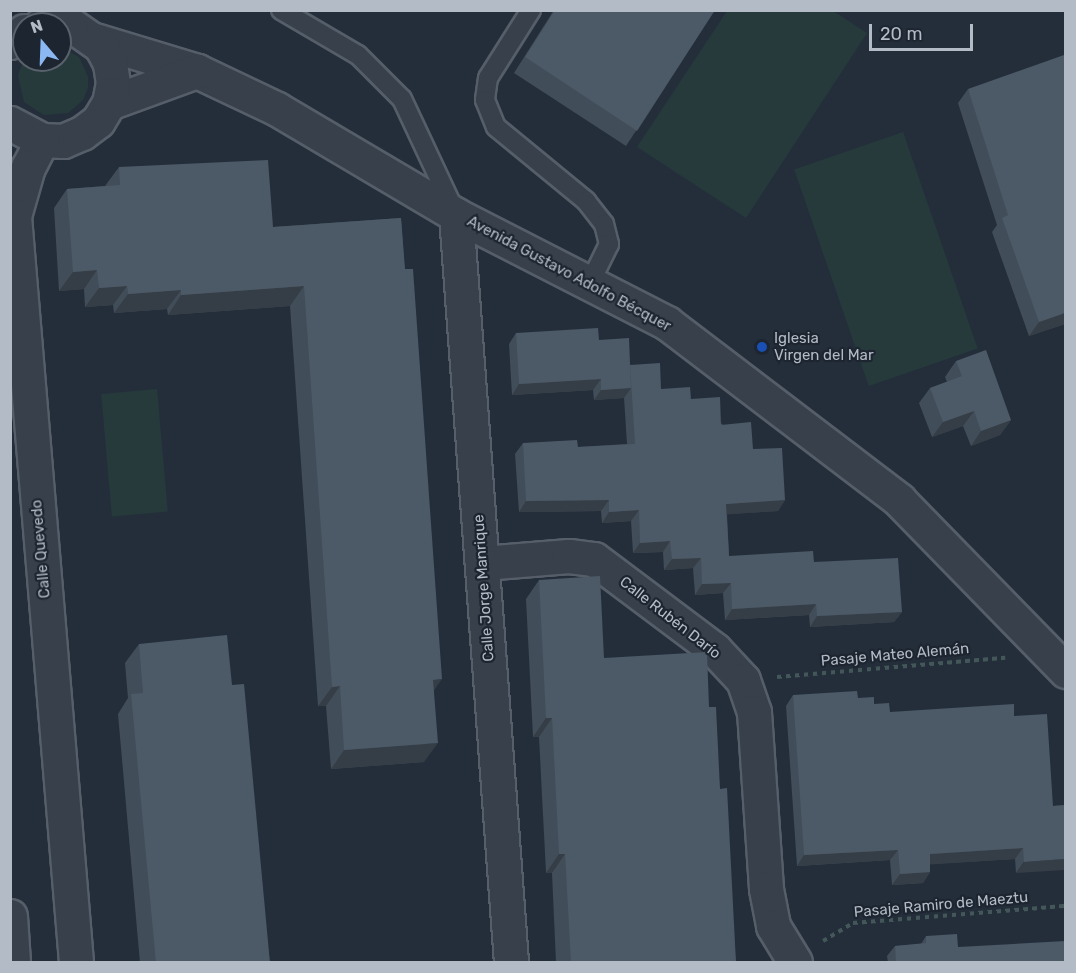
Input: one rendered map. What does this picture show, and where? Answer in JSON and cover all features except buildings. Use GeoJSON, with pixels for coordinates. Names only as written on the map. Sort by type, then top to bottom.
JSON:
{"type":"FeatureCollection","features":[{"type":"Feature","properties":{"kind":"street","name":"Avenida Gustavo Adolfo Bécquer"},"geometry":{"type":"LineString","coordinates":[[72,26],[95,40],[197,71],[277,109],[456,214],[668,323],[899,500],[1057,662]]}},
{"type":"Feature","properties":{"kind":"street"},"geometry":{"type":"LineString","coordinates":[[10,123],[42,140],[63,141],[82,133],[98,121],[109,103],[113,83],[110,63],[95,40]]}},
{"type":"Feature","properties":{"kind":"street"},"geometry":{"type":"LineString","coordinates":[[109,103],[197,71]]}},
{"type":"Feature","properties":{"kind":"street","name":"Calle Quevedo"},"geometry":{"type":"LineString","coordinates":[[42,140],[28,167],[14,216],[76,963]]}},
{"type":"Feature","properties":{"kind":"street","name":"Calle Jorge Manrique"},"geometry":{"type":"LineString","coordinates":[[456,214],[511,963]]}},
{"type":"Feature","properties":{"kind":"street","name":"Calle Rubén Darío"},"geometry":{"type":"LineString","coordinates":[[483,562],[569,556],[594,560],[715,650],[743,680],[754,712],[766,889],[773,926],[794,961]]}},
{"type":"Feature","properties":{"kind":"street"},"geometry":{"type":"LineString","coordinates":[[10,916],[13,963]]}},
{"type":"Feature","properties":{"kind":"lane"},"geometry":{"type":"LineString","coordinates":[[281,10],[358,55],[402,99],[456,214]]}},
{"type":"Feature","properties":{"kind":"lane"},"geometry":{"type":"LineString","coordinates":[[531,10],[488,78],[485,100],[496,127],[586,201],[604,224],[609,244],[590,283]]}},
{"type":"Feature","properties":{"kind":"path","name":"Pasaje Mateo Alemán"},"geometry":{"type":"LineString","coordinates":[[743,680],[1057,662]]}},
{"type":"Feature","properties":{"kind":"path","name":"Pasaje Ramiro de Maeztu"},"geometry":{"type":"LineString","coordinates":[[794,961],[853,923],[1065,906]]}},
{"type":"Feature","properties":{"kind":"green space"},"geometry":{"type":"Polygon","coordinates":[[[727,11],[833,11],[867,33],[746,218],[637,147],[727,11]]]}},
{"type":"Feature","properties":{"kind":"green space"},"geometry":{"type":"Polygon","coordinates":[[[72,53],[79,57],[88,77],[88,88],[83,100],[68,113],[44,115],[24,102],[19,72],[72,72],[72,53]]]}},
{"type":"Feature","properties":{"kind":"green space"},"geometry":{"type":"Polygon","coordinates":[[[903,132],[978,349],[869,386],[794,169],[903,132]]]}},
{"type":"Feature","properties":{"kind":"green space"},"geometry":{"type":"Polygon","coordinates":[[[157,389],[168,512],[112,516],[101,394],[157,389]]]}},
{"type":"Feature","properties":{"kind":"place","name":"Iglesia Virgen del Mar"},"geometry":{"type":"Point","coordinates":[762,347]}}]}
